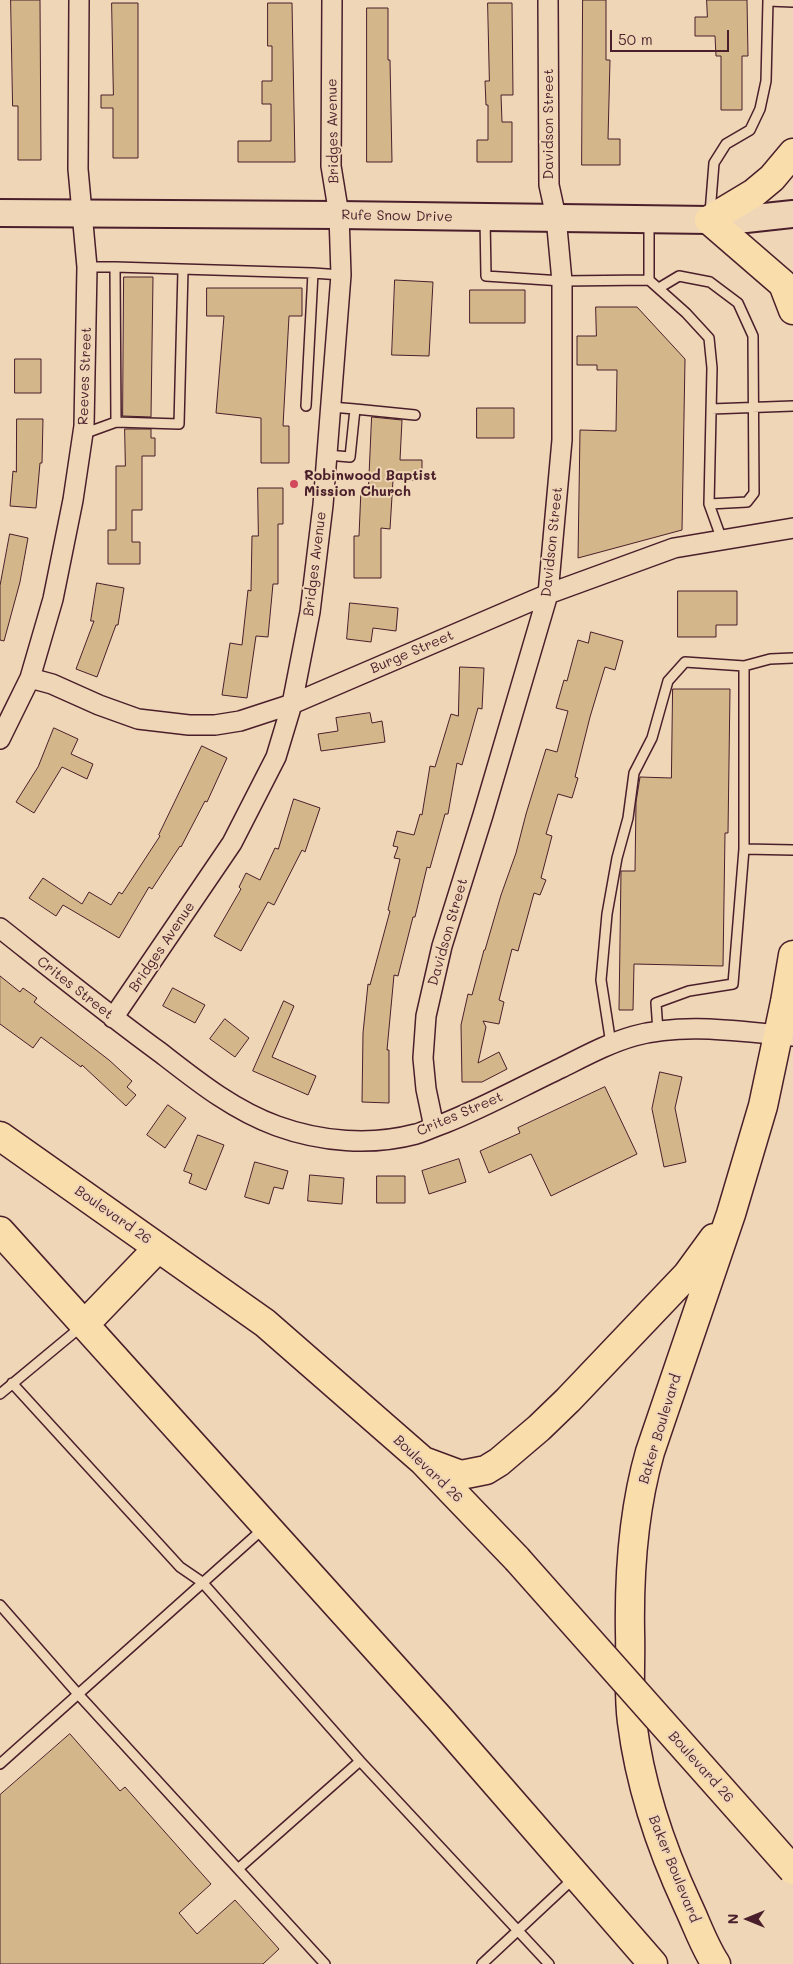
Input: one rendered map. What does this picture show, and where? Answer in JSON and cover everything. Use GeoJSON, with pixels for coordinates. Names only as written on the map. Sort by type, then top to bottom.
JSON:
{"type":"FeatureCollection","features":[{"type":"Feature","properties":{"kind":"main road"},"geometry":{"type":"LineString","coordinates":[[793,153],[772,178],[754,193],[709,220],[783,284],[793,310]]}},
{"type":"Feature","properties":{"kind":"main road","name":"Rufe Snow Drive"},"geometry":{"type":"LineString","coordinates":[[0,213],[709,220],[746,219],[793,214]]}},
{"type":"Feature","properties":{"kind":"main road","name":"Baker Boulevard"},"geometry":{"type":"LineString","coordinates":[[716,1964],[677,1882],[655,1825],[641,1772],[632,1722],[629,1585],[633,1537],[644,1471],[731,1214],[785,1036],[793,955]]}},
{"type":"Feature","properties":{"kind":"main road","name":"Boulevard 26"},"geometry":{"type":"LineString","coordinates":[[0,1136],[265,1323],[423,1461],[517,1559],[793,1870]]}},
{"type":"Feature","properties":{"kind":"main road"},"geometry":{"type":"LineString","coordinates":[[423,1461],[461,1475],[486,1470],[499,1462],[568,1400],[687,1275],[731,1214]]}},
{"type":"Feature","properties":{"kind":"main road"},"geometry":{"type":"LineString","coordinates":[[0,1231],[440,1719],[653,1964]]}},
{"type":"Feature","properties":{"kind":"main road"},"geometry":{"type":"LineString","coordinates":[[84,1324],[158,1248]]}},
{"type":"Feature","properties":{"kind":"street","name":"Reeves Street"},"geometry":{"type":"LineString","coordinates":[[0,739],[30,678],[54,599],[74,500],[83,435],[87,267],[78,169],[79,0]]}},
{"type":"Feature","properties":{"kind":"street","name":"Bridges Avenue"},"geometry":{"type":"LineString","coordinates":[[114,1018],[232,843],[276,758],[292,704],[310,612],[327,455],[341,275],[339,215],[331,166],[332,0]]}},
{"type":"Feature","properties":{"kind":"street","name":"Davidson Street"},"geometry":{"type":"LineString","coordinates":[[434,1127],[426,1089],[423,1058],[426,1016],[442,946],[548,594],[562,440],[562,280],[556,217],[549,185],[548,0]]}},
{"type":"Feature","properties":{"kind":"street","name":"Burge Street"},"geometry":{"type":"LineString","coordinates":[[30,678],[52,684],[99,706],[138,719],[189,725],[215,725],[240,721],[292,704],[548,594],[674,548],[793,528]]}},
{"type":"Feature","properties":{"kind":"street","name":"Crites Street"},"geometry":{"type":"LineString","coordinates":[[0,928],[114,1018],[210,1090],[246,1113],[278,1127],[340,1141],[370,1141],[416,1134],[462,1116],[611,1044],[658,1031],[706,1028],[785,1036]]}},
{"type":"Feature","properties":{"kind":"lane"},"geometry":{"type":"LineString","coordinates":[[709,220],[714,163],[726,144],[750,130],[760,109],[766,81],[768,1],[793,2]]}},
{"type":"Feature","properties":{"kind":"lane"},"geometry":{"type":"LineString","coordinates":[[485,217],[486,276],[562,280],[649,280],[686,313],[709,338],[712,368],[709,504],[722,540]]}},
{"type":"Feature","properties":{"kind":"lane"},"geometry":{"type":"LineString","coordinates":[[649,218],[649,280]]}},
{"type":"Feature","properties":{"kind":"lane"},"geometry":{"type":"LineString","coordinates":[[87,267],[313,272],[341,275]]}},
{"type":"Feature","properties":{"kind":"lane"},"geometry":{"type":"LineString","coordinates":[[115,267],[116,422]]}},
{"type":"Feature","properties":{"kind":"lane"},"geometry":{"type":"LineString","coordinates":[[83,435],[116,422],[179,424],[183,270]]}},
{"type":"Feature","properties":{"kind":"lane"},"geometry":{"type":"LineString","coordinates":[[306,406],[313,272]]}},
{"type":"Feature","properties":{"kind":"lane"},"geometry":{"type":"LineString","coordinates":[[658,288],[679,276],[710,282],[738,303],[753,336],[755,408],[754,493],[747,502],[709,504]]}},
{"type":"Feature","properties":{"kind":"lane"},"geometry":{"type":"LineString","coordinates":[[711,409],[793,406]]}},
{"type":"Feature","properties":{"kind":"lane"},"geometry":{"type":"LineString","coordinates":[[331,407],[415,415]]}},
{"type":"Feature","properties":{"kind":"lane"},"geometry":{"type":"LineString","coordinates":[[327,455],[350,457],[355,409]]}},
{"type":"Feature","properties":{"kind":"lane"},"geometry":{"type":"LineString","coordinates":[[611,1044],[601,980],[607,914],[617,858],[628,818],[634,774],[652,738],[668,681],[685,662],[744,666],[770,658],[793,658]]}},
{"type":"Feature","properties":{"kind":"lane"},"geometry":{"type":"LineString","coordinates":[[658,1031],[656,1002],[689,991],[733,984],[744,849],[744,666]]}},
{"type":"Feature","properties":{"kind":"lane"},"geometry":{"type":"LineString","coordinates":[[744,849],[793,850]]}},
{"type":"Feature","properties":{"kind":"lane"},"geometry":{"type":"LineString","coordinates":[[0,1394],[84,1324]]}},
{"type":"Feature","properties":{"kind":"lane"},"geometry":{"type":"LineString","coordinates":[[12,1383],[180,1567],[202,1582],[360,1761],[549,1964]]}},
{"type":"Feature","properties":{"kind":"lane"},"geometry":{"type":"LineString","coordinates":[[0,1764],[266,1526]]}},
{"type":"Feature","properties":{"kind":"lane"},"geometry":{"type":"LineString","coordinates":[[2,1611],[325,1964]]}},
{"type":"Feature","properties":{"kind":"lane"},"geometry":{"type":"LineString","coordinates":[[238,1868],[360,1761]]}},
{"type":"Feature","properties":{"kind":"lane"},"geometry":{"type":"LineString","coordinates":[[482,1964],[576,1876]]}},
{"type":"Feature","properties":{"kind":"building"},"geometry":{"type":"Polygon","coordinates":[[[11,0],[40,0],[41,160],[18,160],[18,106],[13,106],[11,0]]]}},
{"type":"Feature","properties":{"kind":"building"},"geometry":{"type":"Polygon","coordinates":[[[583,0],[606,0],[606,60],[610,60],[608,139],[620,139],[620,165],[582,165],[583,0]]]}},
{"type":"Feature","properties":{"kind":"building"},"geometry":{"type":"Polygon","coordinates":[[[707,0],[747,0],[748,56],[742,56],[742,110],[721,110],[721,56],[716,56],[715,36],[695,36],[695,17],[707,17],[707,0]]]}},
{"type":"Feature","properties":{"kind":"building"},"geometry":{"type":"Polygon","coordinates":[[[112,3],[138,3],[138,158],[113,158],[113,108],[101,108],[101,95],[113,95],[112,3]]]}},
{"type":"Feature","properties":{"kind":"building"},"geometry":{"type":"Polygon","coordinates":[[[268,3],[292,3],[295,162],[238,162],[238,141],[271,141],[271,104],[262,104],[262,81],[272,81],[272,46],[268,46],[268,3]]]}},
{"type":"Feature","properties":{"kind":"building"},"geometry":{"type":"Polygon","coordinates":[[[488,3],[512,3],[513,95],[501,95],[502,122],[512,122],[512,162],[477,162],[477,140],[488,140],[488,105],[486,105],[485,81],[489,81],[488,3]]]}},
{"type":"Feature","properties":{"kind":"building"},"geometry":{"type":"Polygon","coordinates":[[[367,8],[388,8],[392,162],[367,162],[367,8]]]}},
{"type":"Feature","properties":{"kind":"building"},"geometry":{"type":"Polygon","coordinates":[[[124,277],[153,277],[151,417],[123,416],[124,277]]]}},
{"type":"Feature","properties":{"kind":"building"},"geometry":{"type":"Polygon","coordinates":[[[395,280],[433,282],[429,356],[392,355],[395,280]]]}},
{"type":"Feature","properties":{"kind":"building"},"geometry":{"type":"Polygon","coordinates":[[[207,288],[302,288],[302,316],[289,316],[283,426],[289,426],[289,463],[261,463],[261,418],[216,413],[224,316],[207,316],[207,288]]]}},
{"type":"Feature","properties":{"kind":"building"},"geometry":{"type":"Polygon","coordinates":[[[470,290],[525,290],[525,323],[470,323],[470,290]]]}},
{"type":"Feature","properties":{"kind":"building"},"geometry":{"type":"Polygon","coordinates":[[[596,307],[637,307],[685,359],[682,530],[578,558],[580,430],[616,431],[617,370],[597,370],[597,365],[577,365],[577,336],[596,336],[596,307]]]}},
{"type":"Feature","properties":{"kind":"building"},"geometry":{"type":"Polygon","coordinates":[[[15,359],[41,359],[41,393],[15,393],[15,359]]]}},
{"type":"Feature","properties":{"kind":"building"},"geometry":{"type":"Polygon","coordinates":[[[477,408],[514,408],[514,438],[477,438],[477,408]]]}},
{"type":"Feature","properties":{"kind":"building"},"geometry":{"type":"Polygon","coordinates":[[[372,417],[402,420],[400,460],[422,460],[422,480],[393,480],[390,529],[381,528],[381,578],[354,578],[354,536],[359,536],[361,489],[368,489],[372,417]]]}},
{"type":"Feature","properties":{"kind":"building"},"geometry":{"type":"Polygon","coordinates":[[[17,419],[43,419],[42,463],[40,463],[36,508],[10,506],[13,471],[16,472],[17,419]]]}},
{"type":"Feature","properties":{"kind":"building"},"geometry":{"type":"Polygon","coordinates":[[[125,429],[151,429],[151,438],[155,438],[155,456],[142,456],[142,510],[132,510],[132,542],[140,542],[140,564],[108,564],[108,530],[116,530],[116,466],[125,466],[125,429]]]}},
{"type":"Feature","properties":{"kind":"building"},"geometry":{"type":"Polygon","coordinates":[[[258,488],[283,488],[283,524],[278,524],[278,584],[273,584],[268,637],[256,636],[247,698],[222,695],[230,643],[242,645],[248,590],[251,591],[252,536],[258,536],[258,488]]]}},
{"type":"Feature","properties":{"kind":"building"},"geometry":{"type":"Polygon","coordinates":[[[10,534],[28,538],[20,582],[4,641],[0,640],[0,586],[10,534]]]}},
{"type":"Feature","properties":{"kind":"building"},"geometry":{"type":"Polygon","coordinates":[[[97,583],[124,588],[118,625],[116,625],[97,677],[76,669],[94,621],[91,621],[97,583]]]}},
{"type":"Feature","properties":{"kind":"building"},"geometry":{"type":"Polygon","coordinates":[[[678,591],[737,591],[737,625],[716,625],[716,637],[678,637],[678,591]]]}},
{"type":"Feature","properties":{"kind":"building"},"geometry":{"type":"Polygon","coordinates":[[[350,603],[398,608],[396,631],[373,628],[371,642],[347,639],[350,603]]]}},
{"type":"Feature","properties":{"kind":"building"},"geometry":{"type":"Polygon","coordinates":[[[591,632],[623,641],[615,670],[605,667],[590,717],[575,777],[578,778],[572,798],[558,794],[546,834],[552,836],[541,878],[546,880],[540,895],[534,893],[518,951],[512,949],[499,1000],[504,1002],[499,1024],[483,1021],[486,1027],[478,1063],[499,1052],[507,1069],[482,1082],[462,1082],[461,1025],[468,994],[472,995],[546,749],[557,752],[568,711],[556,708],[564,680],[567,681],[578,640],[588,643],[591,632]]]}},
{"type":"Feature","properties":{"kind":"building"},"geometry":{"type":"Polygon","coordinates":[[[460,667],[484,668],[482,709],[478,708],[462,765],[457,763],[448,814],[445,814],[430,868],[427,867],[398,976],[394,975],[387,1050],[389,1050],[389,1103],[362,1102],[363,1033],[368,984],[370,985],[390,911],[388,910],[400,859],[394,858],[398,847],[393,846],[397,831],[414,835],[420,814],[422,815],[430,766],[435,767],[451,714],[458,716],[460,667]]]}},
{"type":"Feature","properties":{"kind":"building"},"geometry":{"type":"Polygon","coordinates":[[[673,689],[730,689],[728,833],[725,833],[723,966],[634,964],[633,1010],[619,1010],[621,871],[635,871],[636,802],[640,777],[671,778],[673,689]]]}},
{"type":"Feature","properties":{"kind":"building"},"geometry":{"type":"Polygon","coordinates":[[[370,713],[372,723],[382,721],[385,742],[321,751],[318,734],[338,731],[336,718],[370,713]]]}},
{"type":"Feature","properties":{"kind":"building"},"geometry":{"type":"Polygon","coordinates":[[[54,728],[78,739],[71,754],[93,764],[87,779],[62,767],[34,813],[16,802],[38,767],[54,728]]]}},
{"type":"Feature","properties":{"kind":"building"},"geometry":{"type":"Polygon","coordinates":[[[202,746],[227,758],[207,802],[205,801],[181,847],[152,889],[149,887],[119,938],[63,905],[56,916],[29,898],[43,878],[82,904],[89,892],[111,905],[119,892],[122,894],[160,836],[202,746]]]}},
{"type":"Feature","properties":{"kind":"building"},"geometry":{"type":"Polygon","coordinates":[[[294,799],[320,808],[305,852],[302,850],[274,905],[268,902],[241,951],[214,936],[241,889],[239,887],[246,873],[260,880],[275,848],[278,849],[294,799]]]}},
{"type":"Feature","properties":{"kind":"building"},"geometry":{"type":"Polygon","coordinates":[[[0,976],[20,992],[23,988],[37,998],[34,1002],[109,1060],[132,1081],[127,1087],[136,1095],[126,1106],[82,1065],[81,1067],[41,1037],[33,1048],[0,1024],[0,976]]]}},
{"type":"Feature","properties":{"kind":"building"},"geometry":{"type":"Polygon","coordinates":[[[173,988],[205,1005],[195,1023],[163,1006],[173,988]]]}},
{"type":"Feature","properties":{"kind":"building"},"geometry":{"type":"Polygon","coordinates":[[[284,1001],[294,1006],[272,1057],[316,1076],[308,1095],[253,1071],[284,1001]]]}},
{"type":"Feature","properties":{"kind":"building"},"geometry":{"type":"Polygon","coordinates":[[[225,1019],[249,1038],[235,1057],[210,1039],[225,1019]]]}},
{"type":"Feature","properties":{"kind":"building"},"geometry":{"type":"Polygon","coordinates":[[[660,1072],[682,1077],[675,1108],[686,1162],[664,1167],[652,1109],[660,1072]]]}},
{"type":"Feature","properties":{"kind":"building"},"geometry":{"type":"Polygon","coordinates":[[[605,1087],[637,1154],[551,1196],[531,1154],[489,1173],[480,1151],[520,1133],[518,1128],[605,1087]]]}},
{"type":"Feature","properties":{"kind":"building"},"geometry":{"type":"Polygon","coordinates":[[[168,1105],[186,1118],[165,1148],[147,1135],[168,1105]]]}},
{"type":"Feature","properties":{"kind":"building"},"geometry":{"type":"Polygon","coordinates":[[[198,1135],[224,1145],[206,1190],[189,1183],[192,1174],[184,1171],[198,1135]]]}},
{"type":"Feature","properties":{"kind":"building"},"geometry":{"type":"Polygon","coordinates":[[[459,1159],[466,1182],[429,1194],[422,1171],[459,1159]]]}},
{"type":"Feature","properties":{"kind":"building"},"geometry":{"type":"Polygon","coordinates":[[[255,1162],[288,1171],[283,1189],[274,1187],[269,1204],[245,1197],[255,1162]]]}},
{"type":"Feature","properties":{"kind":"building"},"geometry":{"type":"Polygon","coordinates":[[[310,1175],[344,1178],[342,1204],[308,1201],[310,1175]]]}},
{"type":"Feature","properties":{"kind":"building"},"geometry":{"type":"Polygon","coordinates":[[[377,1176],[405,1176],[405,1203],[377,1203],[377,1176]]]}},
{"type":"Feature","properties":{"kind":"building"},"geometry":{"type":"Polygon","coordinates":[[[70,1734],[120,1791],[125,1787],[211,1884],[179,1913],[197,1934],[235,1900],[279,1949],[263,1964],[0,1964],[0,1795],[70,1734]]]}},
{"type":"Feature","properties":{"kind":"place","name":"Robinwood Baptist Mission Church"},"geometry":{"type":"Point","coordinates":[294,484]}}]}
